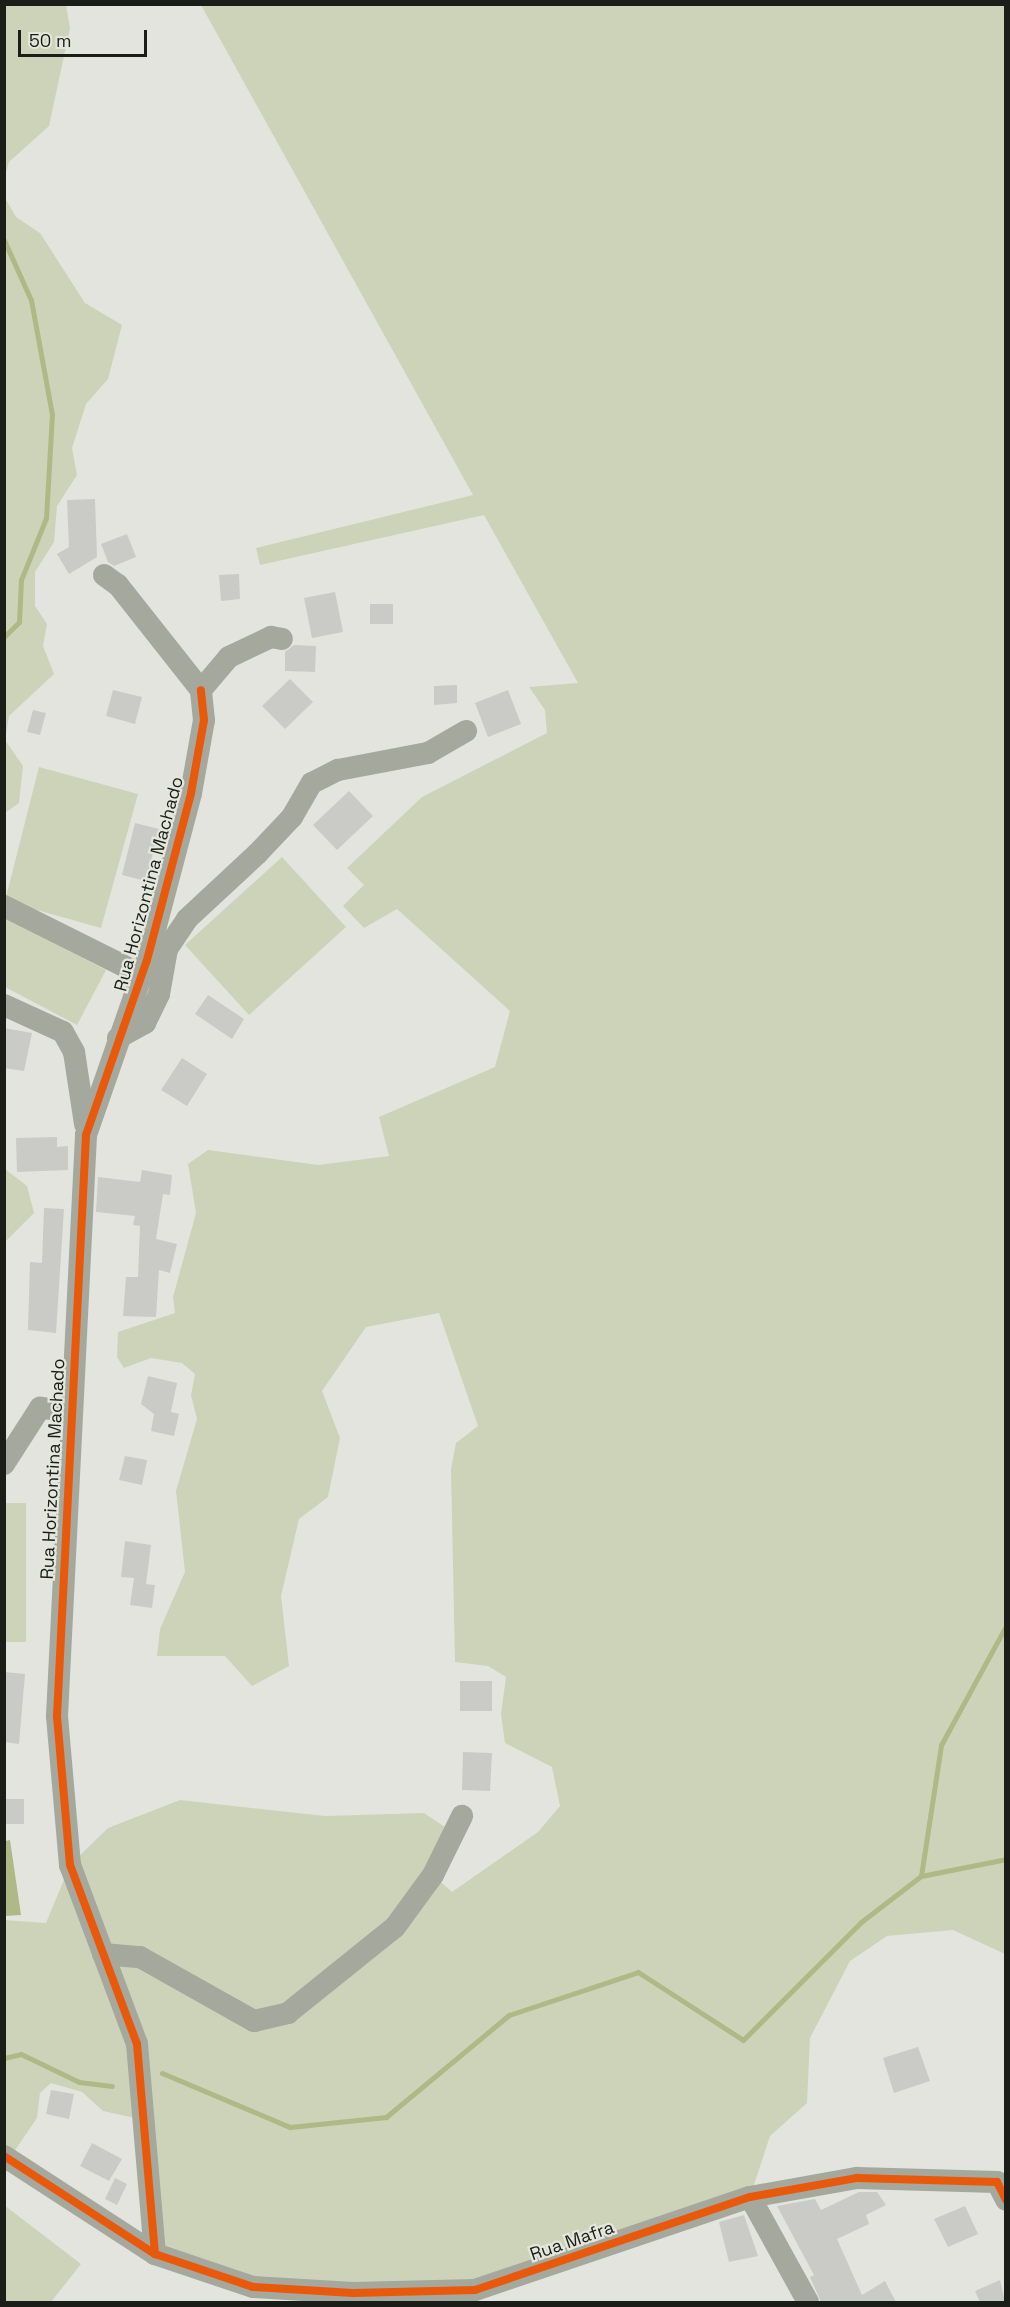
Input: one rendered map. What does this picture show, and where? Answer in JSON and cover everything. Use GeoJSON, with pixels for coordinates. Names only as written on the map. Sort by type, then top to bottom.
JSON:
{"type":"FeatureCollection","features":[{"type":"Feature","properties":{"kind":"street"},"geometry":{"type":"LineString","coordinates":[[104,575],[118,585],[201,690],[229,657],[271,637],[282,639]]}},
{"type":"Feature","properties":{"kind":"street","name":"Rua Horizontina Machado"},"geometry":{"type":"LineString","coordinates":[[155,2254],[137,2044],[70,1865],[57,1716],[70,1410],[86,1135],[118,1038],[142,975],[191,793],[204,720],[201,690]]}},
{"type":"Feature","properties":{"kind":"street"},"geometry":{"type":"LineString","coordinates":[[118,1038],[145,1023],[159,994],[167,950],[187,919],[257,854],[292,817],[312,783],[338,770],[428,753],[466,731]]}},
{"type":"Feature","properties":{"kind":"street"},"geometry":{"type":"LineString","coordinates":[[4,906],[142,975]]}},
{"type":"Feature","properties":{"kind":"street"},"geometry":{"type":"LineString","coordinates":[[4,1005],[63,1032],[80,1082],[86,1135]]}},
{"type":"Feature","properties":{"kind":"street"},"geometry":{"type":"LineString","coordinates":[[4,1464],[40,1408],[70,1410]]}},
{"type":"Feature","properties":{"kind":"street"},"geometry":{"type":"LineString","coordinates":[[103,1954],[140,1957],[254,2021],[288,2013],[395,1927],[433,1875],[462,1816]]}},
{"type":"Feature","properties":{"kind":"street","name":"Rua Mafra"},"geometry":{"type":"LineString","coordinates":[[4,2156],[155,2254],[254,2287],[298,2296],[475,2290],[750,2197],[857,2178],[1001,2191]]}},
{"type":"Feature","properties":{"kind":"street"},"geometry":{"type":"LineString","coordinates":[[750,2197],[808,2302]]}},
{"type":"Feature","properties":{"kind":"shaded area"},"geometry":{"type":"Polygon","coordinates":[[[5,4],[66,5],[70,28],[49,126],[9,162],[5,176],[5,4]]]}},
{"type":"Feature","properties":{"kind":"shaded area"},"geometry":{"type":"Polygon","coordinates":[[[201,5],[1005,5],[1005,1954],[953,1930],[887,1936],[850,1961],[810,2038],[807,2103],[770,2136],[750,2197],[475,2290],[253,2287],[155,2254],[144,2120],[103,2111],[82,2092],[51,2083],[40,2093],[37,2118],[9,2159],[5,2156],[4,1920],[46,1923],[70,1865],[108,1828],[180,1800],[325,1816],[424,1813],[454,1833],[433,1875],[452,1892],[538,1832],[560,1806],[552,1767],[505,1743],[501,1714],[506,1677],[488,1666],[455,1662],[451,1469],[456,1443],[478,1426],[439,1313],[366,1327],[322,1391],[340,1438],[328,1497],[299,1519],[281,1596],[289,1666],[252,1686],[225,1656],[157,1656],[160,1629],[185,1572],[176,1491],[197,1419],[191,1395],[195,1374],[182,1363],[151,1358],[124,1368],[117,1357],[118,1332],[175,1313],[173,1297],[196,1213],[188,1164],[208,1150],[318,1165],[389,1156],[379,1117],[495,1067],[510,1011],[397,909],[364,928],[343,906],[364,885],[347,868],[422,797],[547,733],[545,710],[529,687],[578,683],[484,515],[260,565],[256,548],[473,495],[201,5]]]}},
{"type":"Feature","properties":{"kind":"shaded area"},"geometry":{"type":"Polygon","coordinates":[[[5,198],[16,217],[40,233],[85,303],[122,325],[108,379],[86,404],[72,448],[77,475],[57,506],[54,542],[35,572],[35,606],[47,624],[43,646],[54,674],[9,716],[5,740],[5,198]]]}},
{"type":"Feature","properties":{"kind":"shaded area"},"geometry":{"type":"Polygon","coordinates":[[[5,740],[23,766],[19,803],[5,813],[5,740]]]}},
{"type":"Feature","properties":{"kind":"shaded area"},"geometry":{"type":"Polygon","coordinates":[[[39,767],[138,794],[101,928],[5,901],[39,767]]]}},
{"type":"Feature","properties":{"kind":"shaded area"},"geometry":{"type":"Polygon","coordinates":[[[282,857],[346,927],[249,1015],[185,945],[282,857]]]}},
{"type":"Feature","properties":{"kind":"shaded area"},"geometry":{"type":"Polygon","coordinates":[[[4,917],[106,970],[77,1025],[5,987],[4,917]]]}},
{"type":"Feature","properties":{"kind":"shaded area"},"geometry":{"type":"Polygon","coordinates":[[[5,1169],[27,1186],[34,1213],[5,1242],[5,1169]]]}},
{"type":"Feature","properties":{"kind":"shaded area"},"geometry":{"type":"Polygon","coordinates":[[[5,1503],[26,1503],[26,1642],[5,1642],[5,1503]]]}},
{"type":"Feature","properties":{"kind":"shaded area"},"geometry":{"type":"Polygon","coordinates":[[[10,1840],[21,1915],[5,1916],[5,1841],[10,1840]]]}},
{"type":"Feature","properties":{"kind":"shaded area"},"geometry":{"type":"Polygon","coordinates":[[[4,2205],[81,2264],[51,2302],[5,2302],[4,2205]]]}},
{"type":"Feature","properties":{"kind":"building"},"geometry":{"type":"Polygon","coordinates":[[[95,499],[97,557],[69,574],[57,554],[69,547],[67,500],[95,499]]]}},
{"type":"Feature","properties":{"kind":"building"},"geometry":{"type":"Polygon","coordinates":[[[127,534],[136,557],[114,566],[108,562],[101,544],[127,534]]]}},
{"type":"Feature","properties":{"kind":"building"},"geometry":{"type":"Polygon","coordinates":[[[239,574],[240,599],[221,601],[219,575],[239,574]]]}},
{"type":"Feature","properties":{"kind":"building"},"geometry":{"type":"Polygon","coordinates":[[[335,592],[343,632],[312,638],[304,598],[335,592]]]}},
{"type":"Feature","properties":{"kind":"building"},"geometry":{"type":"Polygon","coordinates":[[[370,604],[393,604],[393,624],[370,624],[370,604]]]}},
{"type":"Feature","properties":{"kind":"building"},"geometry":{"type":"Polygon","coordinates":[[[294,645],[316,646],[315,672],[285,671],[285,652],[294,645]]]}},
{"type":"Feature","properties":{"kind":"building"},"geometry":{"type":"Polygon","coordinates":[[[290,679],[313,702],[285,729],[262,706],[290,679]]]}},
{"type":"Feature","properties":{"kind":"building"},"geometry":{"type":"Polygon","coordinates":[[[457,685],[457,703],[434,705],[434,686],[457,685]]]}},
{"type":"Feature","properties":{"kind":"building"},"geometry":{"type":"Polygon","coordinates":[[[113,690],[142,697],[135,724],[106,716],[113,690]]]}},
{"type":"Feature","properties":{"kind":"building"},"geometry":{"type":"Polygon","coordinates":[[[508,690],[521,724],[488,737],[475,703],[508,690]]]}},
{"type":"Feature","properties":{"kind":"building"},"geometry":{"type":"Polygon","coordinates":[[[33,710],[46,713],[40,735],[27,732],[33,710]]]}},
{"type":"Feature","properties":{"kind":"building"},"geometry":{"type":"Polygon","coordinates":[[[349,791],[373,816],[337,850],[313,825],[349,791]]]}},
{"type":"Feature","properties":{"kind":"building"},"geometry":{"type":"Polygon","coordinates":[[[135,823],[159,829],[146,881],[122,875],[135,823]]]}},
{"type":"Feature","properties":{"kind":"building"},"geometry":{"type":"Polygon","coordinates":[[[208,995],[244,1019],[232,1039],[195,1014],[208,995]]]}},
{"type":"Feature","properties":{"kind":"building"},"geometry":{"type":"Polygon","coordinates":[[[4,1028],[32,1033],[24,1071],[4,1068],[4,1028]]]}},
{"type":"Feature","properties":{"kind":"building"},"geometry":{"type":"Polygon","coordinates":[[[182,1058],[207,1074],[187,1106],[161,1090],[182,1058]]]}},
{"type":"Feature","properties":{"kind":"building"},"geometry":{"type":"Polygon","coordinates":[[[57,1137],[57,1147],[68,1146],[68,1170],[17,1172],[16,1138],[57,1137]]]}},
{"type":"Feature","properties":{"kind":"building"},"geometry":{"type":"Polygon","coordinates":[[[142,1170],[172,1175],[170,1195],[163,1194],[156,1239],[177,1244],[170,1273],[159,1270],[156,1317],[123,1316],[126,1277],[138,1277],[140,1226],[133,1225],[135,1216],[96,1212],[98,1177],[140,1182],[142,1170]]]}},
{"type":"Feature","properties":{"kind":"building"},"geometry":{"type":"Polygon","coordinates":[[[44,1208],[64,1209],[56,1333],[28,1330],[30,1262],[42,1263],[44,1208]]]}},
{"type":"Feature","properties":{"kind":"building"},"geometry":{"type":"Polygon","coordinates":[[[148,1376],[177,1383],[171,1412],[179,1414],[174,1436],[151,1431],[154,1414],[141,1404],[148,1376]]]}},
{"type":"Feature","properties":{"kind":"building"},"geometry":{"type":"Polygon","coordinates":[[[125,1456],[147,1460],[142,1485],[119,1480],[125,1456]]]}},
{"type":"Feature","properties":{"kind":"building"},"geometry":{"type":"Polygon","coordinates":[[[125,1541],[151,1545],[146,1584],[155,1585],[152,1608],[130,1605],[134,1578],[121,1577],[125,1541]]]}},
{"type":"Feature","properties":{"kind":"building"},"geometry":{"type":"Polygon","coordinates":[[[4,1672],[25,1674],[19,1744],[4,1742],[4,1672]]]}},
{"type":"Feature","properties":{"kind":"building"},"geometry":{"type":"Polygon","coordinates":[[[460,1681],[492,1681],[492,1711],[460,1711],[460,1681]]]}},
{"type":"Feature","properties":{"kind":"building"},"geometry":{"type":"Polygon","coordinates":[[[463,1752],[492,1753],[490,1791],[462,1790],[463,1752]]]}},
{"type":"Feature","properties":{"kind":"building"},"geometry":{"type":"Polygon","coordinates":[[[4,1799],[24,1799],[24,1824],[4,1824],[4,1799]]]}},
{"type":"Feature","properties":{"kind":"building"},"geometry":{"type":"Polygon","coordinates":[[[918,2047],[930,2081],[894,2093],[883,2058],[918,2047]]]}},
{"type":"Feature","properties":{"kind":"building"},"geometry":{"type":"Polygon","coordinates":[[[51,2090],[74,2094],[69,2119],[46,2114],[51,2090]]]}},
{"type":"Feature","properties":{"kind":"building"},"geometry":{"type":"Polygon","coordinates":[[[92,2143],[122,2159],[109,2181],[80,2166],[92,2143]]]}},
{"type":"Feature","properties":{"kind":"building"},"geometry":{"type":"Polygon","coordinates":[[[115,2178],[127,2184],[117,2205],[105,2199],[115,2178]]]}},
{"type":"Feature","properties":{"kind":"building"},"geometry":{"type":"Polygon","coordinates":[[[859,2192],[877,2192],[886,2205],[866,2215],[869,2224],[837,2239],[862,2295],[885,2281],[896,2302],[821,2302],[810,2277],[814,2275],[777,2206],[815,2199],[821,2210],[859,2192]]]}},
{"type":"Feature","properties":{"kind":"building"},"geometry":{"type":"Polygon","coordinates":[[[965,2206],[978,2234],[948,2247],[934,2219],[965,2206]]]}},
{"type":"Feature","properties":{"kind":"building"},"geometry":{"type":"Polygon","coordinates":[[[744,2215],[758,2256],[729,2262],[719,2222],[744,2215]]]}},
{"type":"Feature","properties":{"kind":"building"},"geometry":{"type":"Polygon","coordinates":[[[1000,2280],[1005,2302],[980,2302],[975,2291],[1000,2280]]]}},
{"type":"Feature","properties":{"kind":"waterway"},"geometry":{"type":"LineString","coordinates":[[4,240],[31,300],[52,414],[46,518],[21,580],[19,622],[4,637]]}},
{"type":"Feature","properties":{"kind":"waterway"},"geometry":{"type":"LineString","coordinates":[[162,2073],[290,2127],[386,2117],[509,2015],[638,1972],[743,2040],[861,1922],[921,1876],[941,1745],[1006,1626]]}},
{"type":"Feature","properties":{"kind":"waterway"},"geometry":{"type":"LineString","coordinates":[[921,1876],[1006,1859]]}},
{"type":"Feature","properties":{"kind":"waterway"},"geometry":{"type":"LineString","coordinates":[[4,2058],[21,2054],[79,2082],[112,2086]]}},
{"type":"Feature","properties":{"kind":"cycle path"},"geometry":{"type":"LineString","coordinates":[[155,2254],[137,2044],[70,1865],[57,1716],[86,1135],[147,960],[191,793],[204,720],[201,690]]}},
{"type":"Feature","properties":{"kind":"cycle path"},"geometry":{"type":"LineString","coordinates":[[4,2156],[155,2254],[253,2287],[353,2293],[475,2290],[750,2197],[857,2178],[997,2182],[1006,2200]]}}]}
